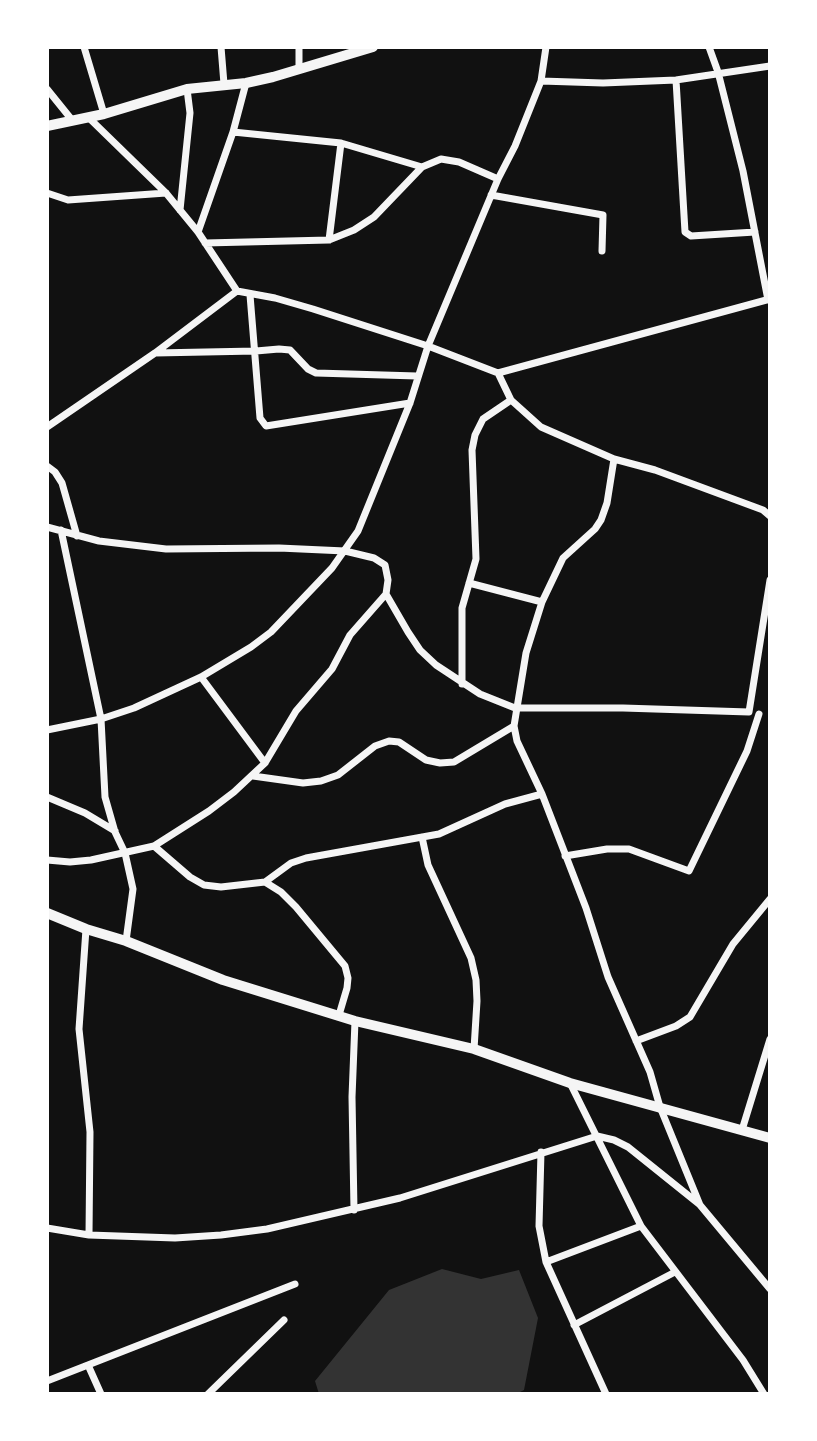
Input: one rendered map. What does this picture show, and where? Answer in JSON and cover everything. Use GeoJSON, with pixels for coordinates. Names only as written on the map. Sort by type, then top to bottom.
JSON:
{"type":"FeatureCollection","features":[{"type":"Feature","properties":{"kind":"street"},"geometry":{"type":"LineString","coordinates":[[84,47],[104,114]]}},
{"type":"Feature","properties":{"kind":"street"},"geometry":{"type":"LineString","coordinates":[[221,47],[224,84]]}},
{"type":"Feature","properties":{"kind":"street"},"geometry":{"type":"LineString","coordinates":[[299,47],[299,69]]}},
{"type":"Feature","properties":{"kind":"street"},"geometry":{"type":"LineString","coordinates":[[47,126],[104,114],[187,89],[246,83],[373,47]]}},
{"type":"Feature","properties":{"kind":"street"},"geometry":{"type":"LineString","coordinates":[[47,730],[101,719],[159,697],[251,648],[271,632],[345,551],[358,531],[410,403],[428,346],[541,81],[546,47]]}},
{"type":"Feature","properties":{"kind":"street"},"geometry":{"type":"LineString","coordinates":[[88,117],[166,193],[198,232],[237,291],[313,309],[428,346],[498,373],[769,299],[743,171],[709,47]]}},
{"type":"Feature","properties":{"kind":"street"},"geometry":{"type":"LineString","coordinates":[[541,81],[603,83],[676,80],[770,66]]}},
{"type":"Feature","properties":{"kind":"street"},"geometry":{"type":"LineString","coordinates":[[676,80],[685,232],[691,236],[755,232]]}},
{"type":"Feature","properties":{"kind":"street"},"geometry":{"type":"LineString","coordinates":[[198,232],[233,132],[246,83]]}},
{"type":"Feature","properties":{"kind":"street"},"geometry":{"type":"LineString","coordinates":[[47,89],[72,120]]}},
{"type":"Feature","properties":{"kind":"street"},"geometry":{"type":"LineString","coordinates":[[180,210],[190,113],[187,89]]}},
{"type":"Feature","properties":{"kind":"street"},"geometry":{"type":"LineString","coordinates":[[233,132],[341,144],[422,167]]}},
{"type":"Feature","properties":{"kind":"street"},"geometry":{"type":"LineString","coordinates":[[329,240],[341,144]]}},
{"type":"Feature","properties":{"kind":"street"},"geometry":{"type":"LineString","coordinates":[[205,243],[329,240],[354,230],[374,217],[422,167],[441,159],[459,163],[498,179]]}},
{"type":"Feature","properties":{"kind":"street"},"geometry":{"type":"LineString","coordinates":[[47,192],[68,200],[166,193]]}},
{"type":"Feature","properties":{"kind":"street"},"geometry":{"type":"LineString","coordinates":[[491,195],[603,215],[602,251]]}},
{"type":"Feature","properties":{"kind":"street"},"geometry":{"type":"LineString","coordinates":[[47,427],[155,353],[237,291]]}},
{"type":"Feature","properties":{"kind":"street"},"geometry":{"type":"LineString","coordinates":[[250,295],[260,418],[266,426],[410,403]]}},
{"type":"Feature","properties":{"kind":"street"},"geometry":{"type":"LineString","coordinates":[[155,353],[279,349],[290,350],[308,369],[316,373],[417,376]]}},
{"type":"Feature","properties":{"kind":"street"},"geometry":{"type":"LineString","coordinates":[[498,373],[511,400],[541,427],[614,458],[764,510],[770,516]]}},
{"type":"Feature","properties":{"kind":"street"},"geometry":{"type":"LineString","coordinates":[[462,684],[462,608],[476,559],[472,450],[475,435],[483,419],[511,400]]}},
{"type":"Feature","properties":{"kind":"street"},"geometry":{"type":"LineString","coordinates":[[614,458],[607,503],[601,520],[564,558],[542,602],[532,630],[515,708],[514,726],[517,741],[542,794],[586,908],[608,977],[650,1072],[660,1107],[700,1205]]}},
{"type":"Feature","properties":{"kind":"street"},"geometry":{"type":"LineString","coordinates":[[47,466],[62,483],[77,536]]}},
{"type":"Feature","properties":{"kind":"street"},"geometry":{"type":"LineString","coordinates":[[47,527],[77,536],[166,549],[279,548],[345,551],[374,558],[385,565],[388,580],[386,594],[349,635],[332,669],[296,711],[265,763],[253,776],[209,811],[154,846],[90,860],[47,860]]}},
{"type":"Feature","properties":{"kind":"street"},"geometry":{"type":"LineString","coordinates":[[61,530],[101,719],[106,797],[115,832],[125,853],[133,889],[126,941]]}},
{"type":"Feature","properties":{"kind":"street"},"geometry":{"type":"LineString","coordinates":[[749,712],[770,580]]}},
{"type":"Feature","properties":{"kind":"street"},"geometry":{"type":"LineString","coordinates":[[469,583],[542,602]]}},
{"type":"Feature","properties":{"kind":"street"},"geometry":{"type":"LineString","coordinates":[[386,594],[421,650],[436,665],[462,684],[515,708],[749,712],[770,717]]}},
{"type":"Feature","properties":{"kind":"street"},"geometry":{"type":"LineString","coordinates":[[201,677],[265,763]]}},
{"type":"Feature","properties":{"kind":"street"},"geometry":{"type":"LineString","coordinates":[[565,856],[607,849],[629,849],[690,871],[747,751],[759,714]]}},
{"type":"Feature","properties":{"kind":"street"},"geometry":{"type":"LineString","coordinates":[[253,776],[303,783],[321,781],[338,775],[375,746],[389,741],[399,742],[426,760],[454,762],[514,726]]}},
{"type":"Feature","properties":{"kind":"street"},"geometry":{"type":"LineString","coordinates":[[154,846],[190,877],[204,885],[221,887],[265,882],[291,863],[314,855],[422,837],[457,827],[505,804],[542,794]]}},
{"type":"Feature","properties":{"kind":"street"},"geometry":{"type":"LineString","coordinates":[[47,797],[77,809],[115,832]]}},
{"type":"Feature","properties":{"kind":"street"},"geometry":{"type":"LineString","coordinates":[[422,837],[428,865],[471,958],[477,1001],[474,1049]]}},
{"type":"Feature","properties":{"kind":"street"},"geometry":{"type":"LineString","coordinates":[[265,882],[281,892],[296,907],[345,966],[347,988],[339,1016]]}},
{"type":"Feature","properties":{"kind":"street"},"geometry":{"type":"LineString","coordinates":[[636,1041],[676,1026],[690,1017],[733,944],[770,899]]}},
{"type":"Feature","properties":{"kind":"street"},"geometry":{"type":"LineString","coordinates":[[47,913],[223,980],[355,1021],[474,1049],[570,1083],[770,1138]]}},
{"type":"Feature","properties":{"kind":"street"},"geometry":{"type":"LineString","coordinates":[[86,929],[79,1029],[90,1132],[89,1235]]}},
{"type":"Feature","properties":{"kind":"street"},"geometry":{"type":"LineString","coordinates":[[354,1210],[352,1097],[355,1021]]}},
{"type":"Feature","properties":{"kind":"street"},"geometry":{"type":"LineString","coordinates":[[742,1130],[770,1039]]}},
{"type":"Feature","properties":{"kind":"street"},"geometry":{"type":"LineString","coordinates":[[570,1083],[641,1226],[736,1351],[764,1394]]}},
{"type":"Feature","properties":{"kind":"street"},"geometry":{"type":"LineString","coordinates":[[47,1228],[89,1235],[176,1238],[267,1229],[400,1198],[597,1136],[628,1147],[700,1205],[770,1289]]}},
{"type":"Feature","properties":{"kind":"street"},"geometry":{"type":"LineString","coordinates":[[541,1152],[539,1226],[546,1262],[606,1394]]}},
{"type":"Feature","properties":{"kind":"street"},"geometry":{"type":"LineString","coordinates":[[546,1262],[641,1226]]}},
{"type":"Feature","properties":{"kind":"street"},"geometry":{"type":"LineString","coordinates":[[574,1325],[675,1272]]}},
{"type":"Feature","properties":{"kind":"street"},"geometry":{"type":"LineString","coordinates":[[47,1381],[295,1284]]}},
{"type":"Feature","properties":{"kind":"street"},"geometry":{"type":"LineString","coordinates":[[208,1394],[284,1320]]}},
{"type":"Feature","properties":{"kind":"street"},"geometry":{"type":"LineString","coordinates":[[88,1365],[101,1394]]}},
{"type":"Feature","properties":{"kind":"shaded area"},"geometry":{"type":"Polygon","coordinates":[[[442,1269],[481,1279],[519,1270],[538,1318],[524,1390],[516,1394],[319,1394],[315,1381],[389,1290],[442,1269]]]}}]}
